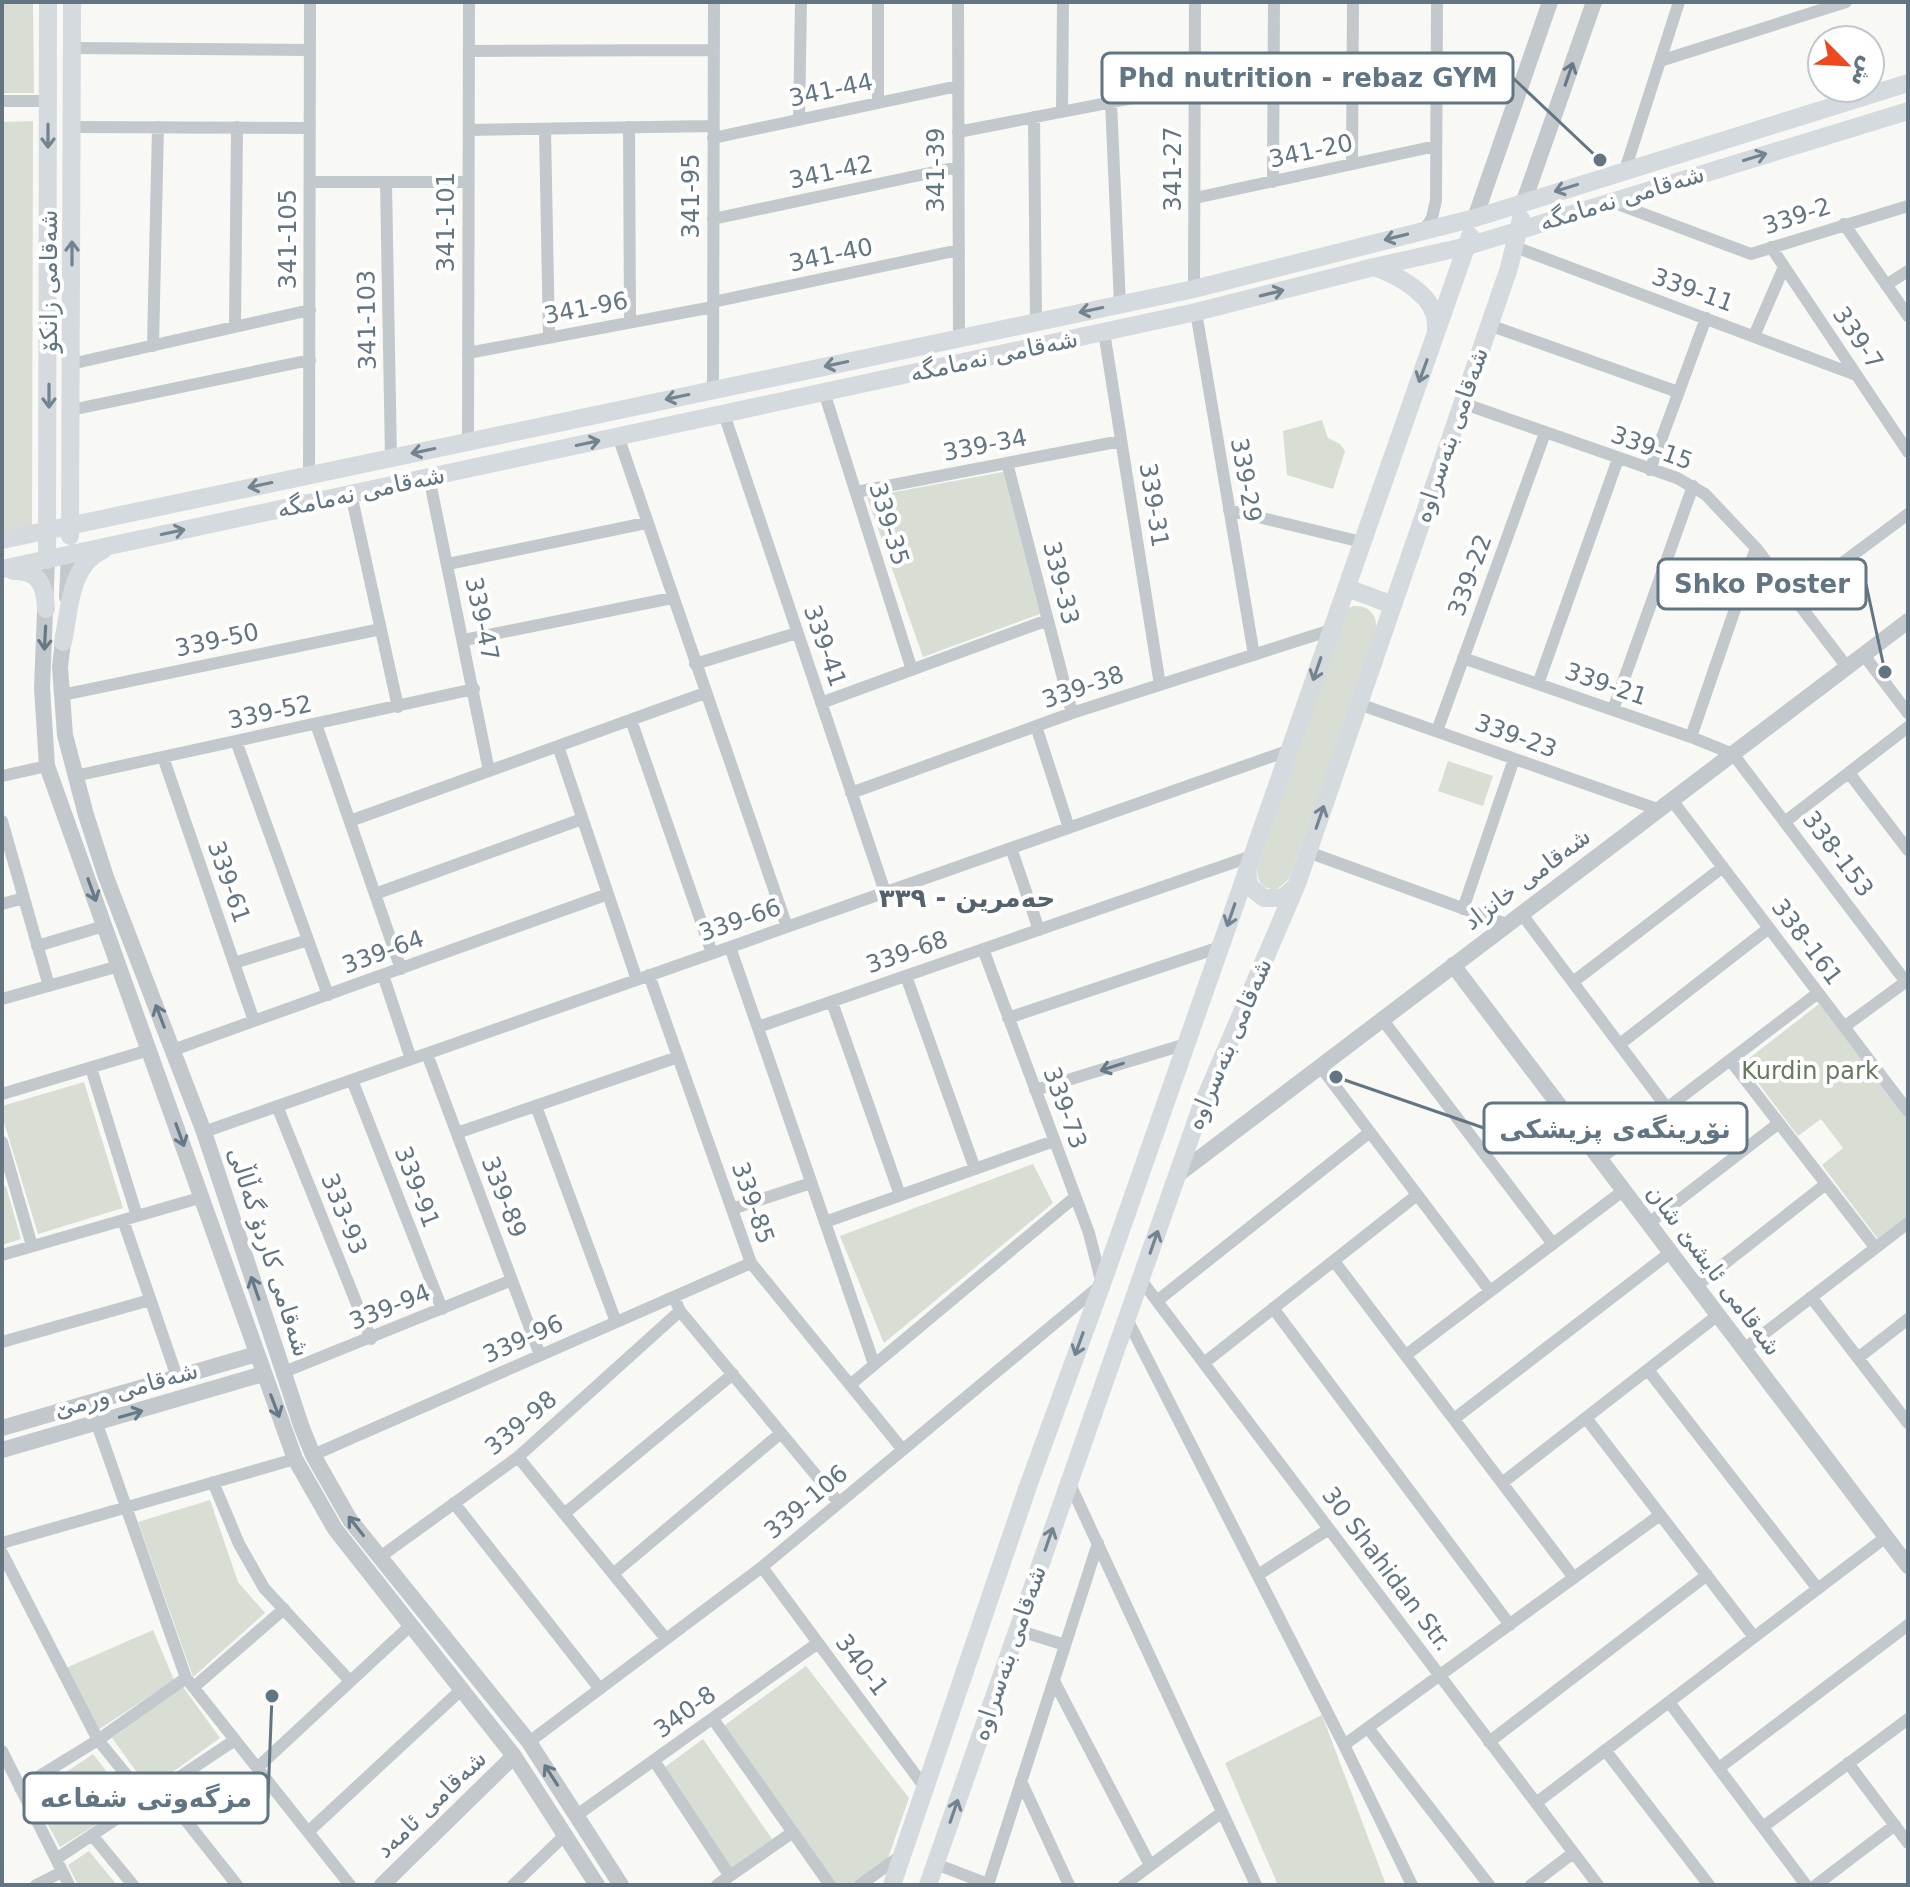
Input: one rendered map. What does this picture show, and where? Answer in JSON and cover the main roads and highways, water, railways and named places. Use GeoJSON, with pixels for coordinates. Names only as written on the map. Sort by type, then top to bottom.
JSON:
{"type":"FeatureCollection","features":[{"type":"Feature","properties":{"kind":"main road","name":"شەقامی زانکۆ"},"geometry":{"type":"LineString","coordinates":[[47,560],[48,2]]}},
{"type":"Feature","properties":{"kind":"main road","name":"شەقامی زانکۆ"},"geometry":{"type":"LineString","coordinates":[[69,555],[72,2]]}},
{"type":"Feature","properties":{"kind":"main road","name":"شەقامی نەمامگە"},"geometry":{"type":"LineString","coordinates":[[2,540],[1194,289],[1475,218],[1908,83]]}},
{"type":"Feature","properties":{"kind":"main road","name":"شەقامی نەمامگە"},"geometry":{"type":"LineString","coordinates":[[2,570],[1196,312],[1374,267],[1518,238],[1611,201],[1908,111]]}},
{"type":"Feature","properties":{"kind":"main road","name":"شەقامی بنەسراوە"},"geometry":{"type":"LineString","coordinates":[[928,1885],[1200,1110],[1308,852],[1518,238],[1524,201]]}},
{"type":"Feature","properties":{"kind":"main road","name":"شەقامی بنەسراوە"},"geometry":{"type":"LineString","coordinates":[[892,1885],[1027,1489],[1468,246],[1475,218]]}},
{"type":"Feature","properties":{"kind":"main road"},"geometry":{"type":"LineString","coordinates":[[1374,267],[1391,273],[1420,294],[1434,313],[1436,334]]}},
{"type":"Feature","properties":{"kind":"main road"},"geometry":{"type":"LineString","coordinates":[[781,375],[785,400]]}},
{"type":"Feature","properties":{"kind":"main road"},"geometry":{"type":"LineString","coordinates":[[541,426],[546,452]]}},
{"type":"Feature","properties":{"kind":"main road"},"geometry":{"type":"LineString","coordinates":[[2,540],[32,530],[42,523],[49,452]]}},
{"type":"Feature","properties":{"kind":"main road"},"geometry":{"type":"LineString","coordinates":[[70,478],[73,508],[81,516],[146,503],[188,501]]}},
{"type":"Feature","properties":{"kind":"main road"},"geometry":{"type":"LineString","coordinates":[[63,642],[81,568],[98,552],[127,542]]}},
{"type":"Feature","properties":{"kind":"main road"},"geometry":{"type":"LineString","coordinates":[[2,570],[23,571],[37,577],[45,592],[46,609]]}},
{"type":"Feature","properties":{"kind":"main road"},"geometry":{"type":"LineString","coordinates":[[1347,588],[1393,605]]}},
{"type":"Feature","properties":{"kind":"main road"},"geometry":{"type":"LineString","coordinates":[[1250,862],[1247,879],[1251,889],[1267,900],[1286,896],[1297,883]]}},
{"type":"Feature","properties":{"kind":"place","name":"Phd nutrition - rebaz GYM"},"geometry":{"type":"Point","coordinates":[1600,160]}},
{"type":"Feature","properties":{"kind":"place","name":"Shko Poster"},"geometry":{"type":"Point","coordinates":[1885,672]}},
{"type":"Feature","properties":{"kind":"place","name":"نۆڕینگەی پزیشکی"},"geometry":{"type":"Point","coordinates":[1336,1077]}},
{"type":"Feature","properties":{"kind":"place","name":"مزگەوتی شفاعە"},"geometry":{"type":"Point","coordinates":[272,1696]}},
{"type":"Feature","properties":{"kind":"district","name":"حەمرین - ٣٣٩"},"geometry":{"type":"Point","coordinates":[967,898]}},
{"type":"Feature","properties":{"kind":"park label","name":"Kurdin park"},"geometry":{"type":"Point","coordinates":[1810,1071]}}]}
